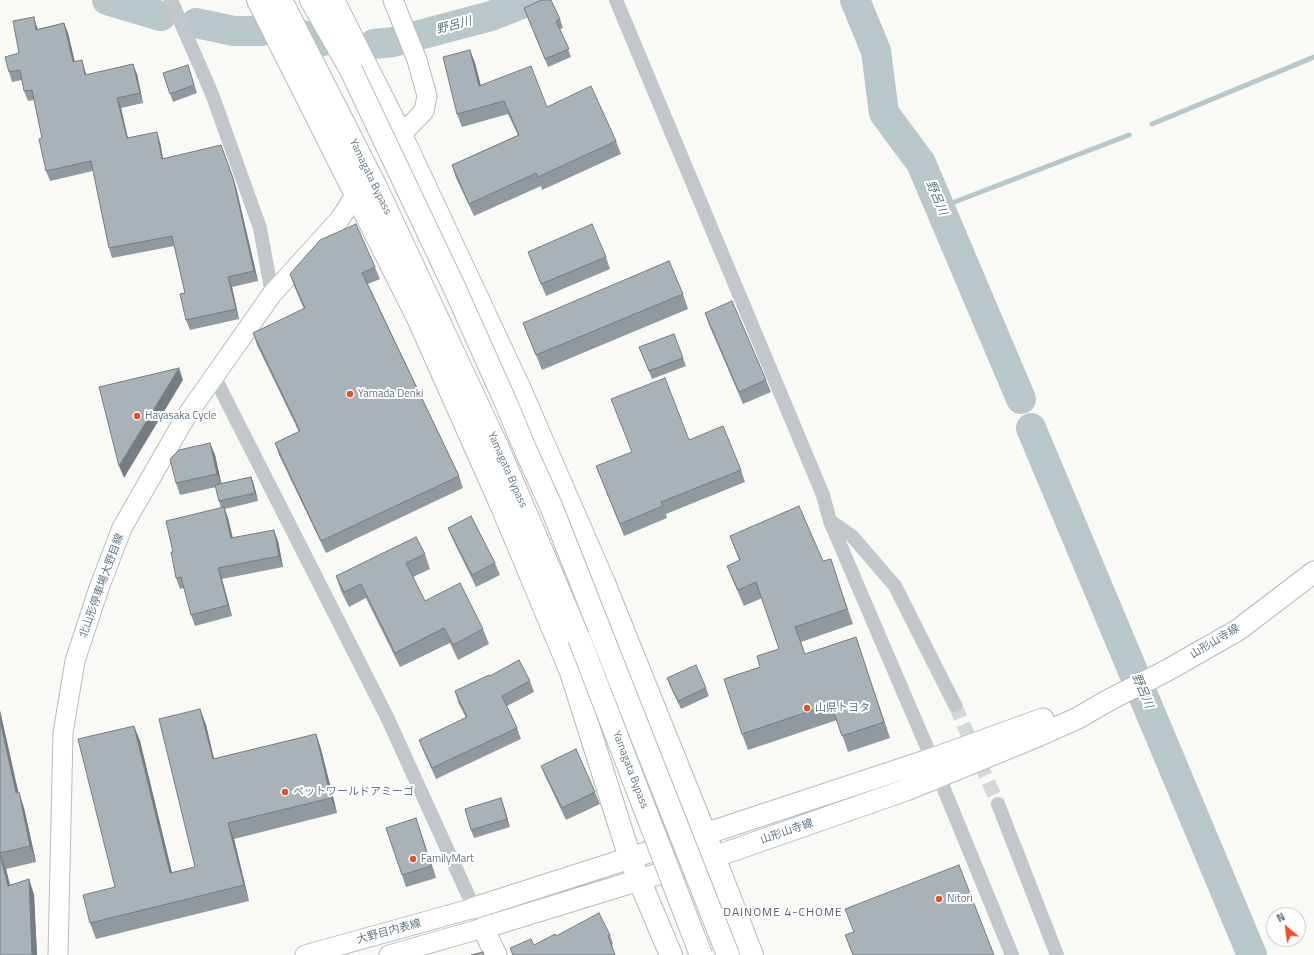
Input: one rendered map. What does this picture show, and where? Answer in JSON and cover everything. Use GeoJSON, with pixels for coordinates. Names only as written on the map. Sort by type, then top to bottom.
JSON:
{"type":"FeatureCollection","features":[{"type":"Feature","properties":{"kind":"highway"},"geometry":{"type":"LineString","coordinates":[[258,0],[421,325],[504,509],[568,665],[630,858],[670,955]]}},
{"type":"Feature","properties":{"kind":"highway","name":"Yamagata Bypass"},"geometry":{"type":"LineString","coordinates":[[281,0],[377,189],[498,448],[579,638],[701,955]]}},
{"type":"Feature","properties":{"kind":"highway"},"geometry":{"type":"LineString","coordinates":[[311,0],[351,70],[405,181],[455,289],[551,506],[728,955]]}},
{"type":"Feature","properties":{"kind":"highway"},"geometry":{"type":"LineString","coordinates":[[333,0],[400,135],[518,385],[604,582],[752,955]]}},
{"type":"Feature","properties":{"kind":"main road"},"geometry":{"type":"LineString","coordinates":[[393,0],[417,60],[427,96],[424,111],[400,135]]}},
{"type":"Feature","properties":{"kind":"main road","name":"北山形停車場大野目線"},"geometry":{"type":"LineString","coordinates":[[58,955],[63,733],[76,661],[99,588],[122,528],[185,418],[214,376],[272,294],[340,220],[356,194]]}},
{"type":"Feature","properties":{"kind":"main road","name":"山形山寺線"},"geometry":{"type":"LineString","coordinates":[[474,908],[705,834],[935,768],[1040,735],[1078,718],[1109,700],[1166,671],[1238,630],[1314,572]]}},
{"type":"Feature","properties":{"kind":"main road","name":"山形山寺線"},"geometry":{"type":"LineString","coordinates":[[483,928],[714,857],[935,768]]}},
{"type":"Feature","properties":{"kind":"main road","name":"大野目内表線"},"geometry":{"type":"LineString","coordinates":[[305,955],[474,908]]}},
{"type":"Feature","properties":{"kind":"main road"},"geometry":{"type":"LineString","coordinates":[[483,928],[496,955]]}},
{"type":"Feature","properties":{"kind":"main road","name":"大野目内表線"},"geometry":{"type":"LineString","coordinates":[[389,955],[483,928]]}},
{"type":"Feature","properties":{"kind":"street"},"geometry":{"type":"LineString","coordinates":[[171,0],[212,94],[260,228],[272,294]]}},
{"type":"Feature","properties":{"kind":"street"},"geometry":{"type":"LineString","coordinates":[[616,0],[823,495],[830,521],[935,768],[1012,955]]}},
{"type":"Feature","properties":{"kind":"street"},"geometry":{"type":"LineString","coordinates":[[214,376],[387,717],[474,908]]}},
{"type":"Feature","properties":{"kind":"street"},"geometry":{"type":"LineString","coordinates":[[830,521],[852,536],[895,586],[954,705]]}},
{"type":"Feature","properties":{"kind":"street"},"geometry":{"type":"LineString","coordinates":[[998,804],[1057,955]]}},
{"type":"Feature","properties":{"kind":"building"},"geometry":{"type":"Polygon","coordinates":[[[542,0],[551,0],[560,19],[556,21],[569,49],[545,59],[524,8],[542,0]]]}},
{"type":"Feature","properties":{"kind":"building"},"geometry":{"type":"Polygon","coordinates":[[[34,17],[36,30],[64,23],[73,62],[82,60],[85,75],[133,64],[140,93],[117,98],[127,138],[157,132],[162,159],[221,145],[233,178],[254,271],[228,277],[236,309],[186,320],[180,294],[185,293],[172,236],[109,248],[91,161],[46,171],[39,139],[42,138],[32,90],[24,91],[20,70],[9,72],[5,57],[19,53],[13,21],[34,17]]]}},
{"type":"Feature","properties":{"kind":"building"},"geometry":{"type":"Polygon","coordinates":[[[470,50],[479,86],[531,66],[547,107],[591,86],[616,141],[538,177],[536,173],[469,204],[452,165],[519,135],[504,101],[457,114],[443,57],[470,50]]]}},
{"type":"Feature","properties":{"kind":"building"},"geometry":{"type":"Polygon","coordinates":[[[188,65],[194,85],[170,94],[163,73],[188,65]]]}},
{"type":"Feature","properties":{"kind":"building","name":"Yamada Denki"},"geometry":{"type":"Polygon","coordinates":[[[356,224],[375,267],[362,273],[459,476],[321,541],[275,443],[300,431],[253,333],[305,308],[290,274],[320,240],[356,224]]]}},
{"type":"Feature","properties":{"kind":"building"},"geometry":{"type":"Polygon","coordinates":[[[592,224],[606,257],[541,284],[528,252],[592,224]]]}},
{"type":"Feature","properties":{"kind":"building"},"geometry":{"type":"Polygon","coordinates":[[[669,261],[683,294],[536,355],[523,323],[669,261]]]}},
{"type":"Feature","properties":{"kind":"building"},"geometry":{"type":"Polygon","coordinates":[[[732,301],[766,380],[739,392],[705,313],[732,301]]]}},
{"type":"Feature","properties":{"kind":"building"},"geometry":{"type":"Polygon","coordinates":[[[674,334],[683,358],[649,371],[639,347],[674,334]]]}},
{"type":"Feature","properties":{"kind":"building"},"geometry":{"type":"Polygon","coordinates":[[[179,368],[119,466],[99,387],[179,368]]]}},
{"type":"Feature","properties":{"kind":"building"},"geometry":{"type":"Polygon","coordinates":[[[665,378],[689,440],[723,426],[741,470],[661,502],[663,506],[620,524],[596,466],[632,452],[611,399],[665,378]]]}},
{"type":"Feature","properties":{"kind":"building"},"geometry":{"type":"Polygon","coordinates":[[[210,443],[217,474],[176,483],[170,459],[179,450],[210,443]]]}},
{"type":"Feature","properties":{"kind":"building"},"geometry":{"type":"Polygon","coordinates":[[[251,477],[255,493],[219,501],[215,485],[251,477]]]}},
{"type":"Feature","properties":{"kind":"building"},"geometry":{"type":"Polygon","coordinates":[[[799,506],[823,561],[831,559],[847,609],[795,627],[805,654],[856,637],[884,722],[842,736],[831,704],[742,734],[724,679],[760,667],[757,656],[779,649],[756,582],[738,590],[727,566],[740,560],[730,536],[799,506]]]}},
{"type":"Feature","properties":{"kind":"building"},"geometry":{"type":"Polygon","coordinates":[[[224,507],[231,538],[274,530],[279,556],[218,568],[228,605],[191,615],[181,577],[176,578],[171,552],[173,552],[166,521],[224,507]]]}},
{"type":"Feature","properties":{"kind":"building"},"geometry":{"type":"Polygon","coordinates":[[[471,516],[495,563],[472,575],[448,528],[471,516]]]}},
{"type":"Feature","properties":{"kind":"building"},"geometry":{"type":"Polygon","coordinates":[[[416,537],[425,554],[406,563],[425,601],[460,583],[483,629],[453,645],[444,628],[395,653],[361,584],[344,592],[336,576],[416,537]]]}},
{"type":"Feature","properties":{"kind":"building"},"geometry":{"type":"Polygon","coordinates":[[[519,660],[530,681],[502,696],[517,728],[432,768],[419,740],[467,717],[455,691],[489,675],[490,676],[519,660]]]}},
{"type":"Feature","properties":{"kind":"building"},"geometry":{"type":"Polygon","coordinates":[[[696,665],[706,688],[678,701],[667,678],[696,665]]]}},
{"type":"Feature","properties":{"kind":"building"},"geometry":{"type":"Polygon","coordinates":[[[200,709],[213,759],[316,734],[331,798],[228,823],[244,885],[90,923],[83,895],[115,887],[78,739],[134,726],[170,873],[195,867],[159,719],[200,709]]]}},
{"type":"Feature","properties":{"kind":"building"},"geometry":{"type":"Polygon","coordinates":[[[0,720],[16,793],[19,792],[30,846],[0,853],[0,720]]]}},
{"type":"Feature","properties":{"kind":"building"},"geometry":{"type":"Polygon","coordinates":[[[576,749],[595,792],[562,808],[541,766],[576,749]]]}},
{"type":"Feature","properties":{"kind":"building"},"geometry":{"type":"Polygon","coordinates":[[[501,798],[507,819],[471,830],[465,809],[501,798]]]}},
{"type":"Feature","properties":{"kind":"building","name":"FamilyMart"},"geometry":{"type":"Polygon","coordinates":[[[416,818],[431,866],[402,875],[386,828],[416,818]]]}},
{"type":"Feature","properties":{"kind":"building"},"geometry":{"type":"Polygon","coordinates":[[[0,854],[8,886],[29,879],[32,955],[0,955],[0,854]]]}},
{"type":"Feature","properties":{"kind":"building","name":"Nitori"},"geometry":{"type":"Polygon","coordinates":[[[959,865],[994,955],[853,955],[845,935],[854,932],[845,909],[959,865]]]}},
{"type":"Feature","properties":{"kind":"building"},"geometry":{"type":"Polygon","coordinates":[[[599,913],[610,935],[608,936],[615,955],[513,955],[510,948],[531,939],[534,945],[555,934],[556,936],[599,913]]]}},
{"type":"Feature","properties":{"kind":"building"},"geometry":{"type":"Polygon","coordinates":[[[483,952],[484,955],[471,955],[483,952]]]}},
{"type":"Feature","properties":{"kind":"waterway","name":"野呂川"},"geometry":{"type":"LineString","coordinates":[[107,0],[161,16]]}},
{"type":"Feature","properties":{"kind":"waterway","name":"野呂川"},"geometry":{"type":"LineString","coordinates":[[374,44],[393,42],[491,16],[531,0]]}},
{"type":"Feature","properties":{"kind":"waterway","name":"野呂川"},"geometry":{"type":"LineString","coordinates":[[855,0],[876,51],[884,113],[921,163],[1021,399]]}},
{"type":"Feature","properties":{"kind":"waterway","name":"野呂川"},"geometry":{"type":"LineString","coordinates":[[196,23],[234,31],[262,31]]}},
{"type":"Feature","properties":{"kind":"waterway","name":"野呂川"},"geometry":{"type":"LineString","coordinates":[[285,32],[291,32],[323,41]]}},
{"type":"Feature","properties":{"kind":"waterway"},"geometry":{"type":"LineString","coordinates":[[1152,124],[1314,57]]}},
{"type":"Feature","properties":{"kind":"waterway"},"geometry":{"type":"LineString","coordinates":[[939,208],[1129,135]]}},
{"type":"Feature","properties":{"kind":"waterway","name":"野呂川"},"geometry":{"type":"LineString","coordinates":[[1031,428],[1252,955]]}},
{"type":"Feature","properties":{"kind":"tunnel"},"geometry":{"type":"LineString","coordinates":[[955,705],[998,804]]}},
{"type":"Feature","properties":{"kind":"place","name":"Yamada Denki"},"geometry":{"type":"Point","coordinates":[350,394]}},
{"type":"Feature","properties":{"kind":"place","name":"Hayasaka Cycle"},"geometry":{"type":"Point","coordinates":[137,416]}},
{"type":"Feature","properties":{"kind":"place","name":"山県トヨタ"},"geometry":{"type":"Point","coordinates":[807,708]}},
{"type":"Feature","properties":{"kind":"place","name":"ペットワールドアミーゴ"},"geometry":{"type":"Point","coordinates":[285,792]}},
{"type":"Feature","properties":{"kind":"place","name":"FamilyMart"},"geometry":{"type":"Point","coordinates":[413,859]}},
{"type":"Feature","properties":{"kind":"place","name":"Nitori"},"geometry":{"type":"Point","coordinates":[939,899]}},
{"type":"Feature","properties":{"kind":"district","name":"DAINOME 4-CHOME"},"geometry":{"type":"Point","coordinates":[783,913]}}]}
